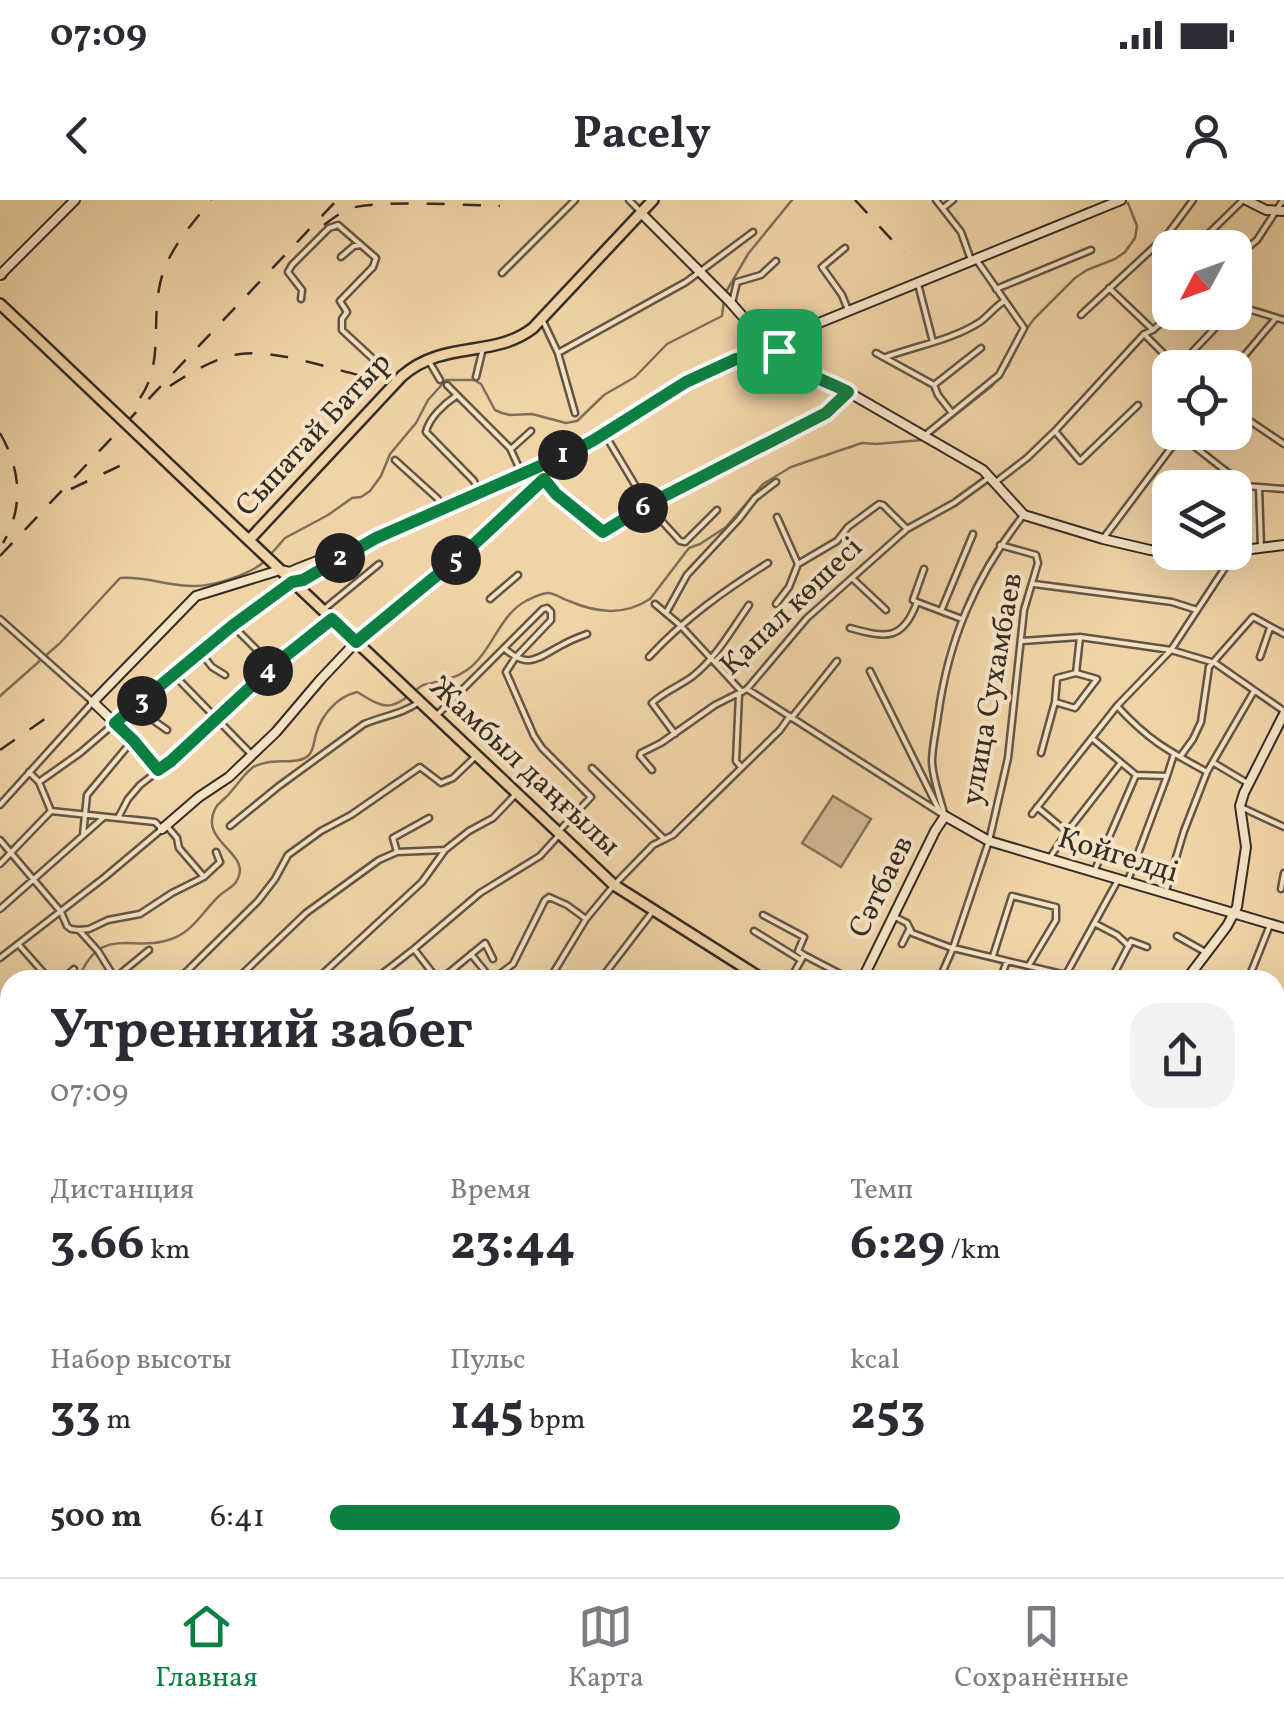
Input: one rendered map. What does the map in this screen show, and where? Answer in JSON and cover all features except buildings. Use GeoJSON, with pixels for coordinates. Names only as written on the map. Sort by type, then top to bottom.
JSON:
{"type":"FeatureCollection","features":[{"type":"Feature","properties":{"kind":"main road"},"geometry":{"type":"LineString","coordinates":[[0,274],[76,200]]}},
{"type":"Feature","properties":{"kind":"main road","name":"Сыпатай Батыр"},"geometry":{"type":"LineString","coordinates":[[249,540],[417,363],[436,355],[521,338],[653,200]]}},
{"type":"Feature","properties":{"kind":"main road"},"geometry":{"type":"LineString","coordinates":[[736,359],[1120,200]]}},
{"type":"Feature","properties":{"kind":"main road"},"geometry":{"type":"LineString","coordinates":[[1245,200],[1266,210],[1280,211]]}},
{"type":"Feature","properties":{"kind":"main road"},"geometry":{"type":"LineString","coordinates":[[642,213],[763,338],[765,348],[776,356],[786,336]]}},
{"type":"Feature","properties":{"kind":"main road","name":"Жамбыл даңғылы"},"geometry":{"type":"LineString","coordinates":[[0,304],[614,885],[748,970]]}},
{"type":"Feature","properties":{"kind":"main road"},"geometry":{"type":"LineString","coordinates":[[765,348],[848,392],[992,479],[1024,514],[1152,550]]}},
{"type":"Feature","properties":{"kind":"main road"},"geometry":{"type":"LineString","coordinates":[[376,538],[276,591],[115,723],[93,702],[196,596],[260,576],[272,563],[290,572],[376,538],[572,452],[686,382],[765,348],[779,348]]}},
{"type":"Feature","properties":{"kind":"main road"},"geometry":{"type":"LineString","coordinates":[[779,348],[795,366]]}},
{"type":"Feature","properties":{"kind":"main road"},"geometry":{"type":"LineString","coordinates":[[164,827],[228,778],[276,732],[356,642],[470,548],[572,452]]}},
{"type":"Feature","properties":{"kind":"main road"},"geometry":{"type":"LineString","coordinates":[[1252,548],[1284,545]]}},
{"type":"Feature","properties":{"kind":"main road"},"geometry":{"type":"LineString","coordinates":[[292,582],[299,568]]}},
{"type":"Feature","properties":{"kind":"main road"},"geometry":{"type":"LineString","coordinates":[[260,576],[276,591]]}},
{"type":"Feature","properties":{"kind":"main road"},"geometry":{"type":"LineString","coordinates":[[1194,970],[1237,908],[1246,847],[1240,806],[1284,712]]}},
{"type":"Feature","properties":{"kind":"main road","name":"Қойгелді"},"geometry":{"type":"LineString","coordinates":[[942,813],[989,841],[1284,928]]}},
{"type":"Feature","properties":{"kind":"main road","name":"Сәтбаев"},"geometry":{"type":"LineString","coordinates":[[867,970],[942,813]]}},
{"type":"Feature","properties":{"kind":"street"},"geometry":{"type":"LineString","coordinates":[[502,273],[575,200]]}},
{"type":"Feature","properties":{"kind":"street"},"geometry":{"type":"LineString","coordinates":[[629,200],[642,213]]}},
{"type":"Feature","properties":{"kind":"street"},"geometry":{"type":"LineString","coordinates":[[924,436],[999,375],[1024,328],[936,200]]}},
{"type":"Feature","properties":{"kind":"street"},"geometry":{"type":"LineString","coordinates":[[943,208],[953,200]]}},
{"type":"Feature","properties":{"kind":"street"},"geometry":{"type":"LineString","coordinates":[[1081,315],[1167,235],[1193,200]]}},
{"type":"Feature","properties":{"kind":"street"},"geometry":{"type":"LineString","coordinates":[[1213,230],[1245,200]]}},
{"type":"Feature","properties":{"kind":"street"},"geometry":{"type":"LineString","coordinates":[[1252,243],[1280,211],[1283,200]]}},
{"type":"Feature","properties":{"kind":"street"},"geometry":{"type":"LineString","coordinates":[[301,299],[302,290],[288,272],[329,228],[338,225],[376,258],[340,301],[347,312],[342,330],[398,381]]}},
{"type":"Feature","properties":{"kind":"street"},"geometry":{"type":"LineString","coordinates":[[558,353],[700,273],[753,232]]}},
{"type":"Feature","properties":{"kind":"street"},"geometry":{"type":"LineString","coordinates":[[341,258],[361,245]]}},
{"type":"Feature","properties":{"kind":"street"},"geometry":{"type":"LineString","coordinates":[[845,248],[822,267],[848,310]]}},
{"type":"Feature","properties":{"kind":"street"},"geometry":{"type":"LineString","coordinates":[[996,289],[1092,250]]}},
{"type":"Feature","properties":{"kind":"street"},"geometry":{"type":"LineString","coordinates":[[731,303],[737,282],[761,275],[776,261]]}},
{"type":"Feature","properties":{"kind":"street"},"geometry":{"type":"LineString","coordinates":[[917,282],[933,342]]}},
{"type":"Feature","properties":{"kind":"street"},"geometry":{"type":"LineString","coordinates":[[1109,288],[1152,329]]}},
{"type":"Feature","properties":{"kind":"street"},"geometry":{"type":"LineString","coordinates":[[886,357],[980,322],[1004,300]]}},
{"type":"Feature","properties":{"kind":"street"},"geometry":{"type":"LineString","coordinates":[[1252,310],[1284,320]]}},
{"type":"Feature","properties":{"kind":"street"},"geometry":{"type":"LineString","coordinates":[[1249,350],[1276,318]]}},
{"type":"Feature","properties":{"kind":"street"},"geometry":{"type":"LineString","coordinates":[[542,320],[558,353],[575,412]]}},
{"type":"Feature","properties":{"kind":"street","name":"Қапал көшесі"},"geometry":{"type":"LineString","coordinates":[[652,770],[639,755],[715,704],[743,692],[807,618],[907,529],[1027,458],[1144,334],[1153,330]]}},
{"type":"Feature","properties":{"kind":"street"},"geometry":{"type":"LineString","coordinates":[[1194,350],[1213,330]]}},
{"type":"Feature","properties":{"kind":"street"},"geometry":{"type":"LineString","coordinates":[[1144,334],[1160,350]]}},
{"type":"Feature","properties":{"kind":"street"},"geometry":{"type":"LineString","coordinates":[[476,377],[484,346]]}},
{"type":"Feature","properties":{"kind":"street"},"geometry":{"type":"LineString","coordinates":[[934,385],[980,348]]}},
{"type":"Feature","properties":{"kind":"street"},"geometry":{"type":"LineString","coordinates":[[876,353],[934,385],[952,413]]}},
{"type":"Feature","properties":{"kind":"street"},"geometry":{"type":"LineString","coordinates":[[427,359],[440,380]]}},
{"type":"Feature","properties":{"kind":"street"},"geometry":{"type":"LineString","coordinates":[[447,385],[511,449],[522,474]]}},
{"type":"Feature","properties":{"kind":"street"},"geometry":{"type":"LineString","coordinates":[[544,479],[556,494],[603,532],[647,505],[826,413],[848,392]]}},
{"type":"Feature","properties":{"kind":"street"},"geometry":{"type":"LineString","coordinates":[[456,396],[431,420],[426,432],[474,481],[479,492]]}},
{"type":"Feature","properties":{"kind":"street"},"geometry":{"type":"LineString","coordinates":[[1055,431],[1080,461],[1138,406]]}},
{"type":"Feature","properties":{"kind":"street"},"geometry":{"type":"LineString","coordinates":[[1252,422],[1284,444]]}},
{"type":"Feature","properties":{"kind":"street"},"geometry":{"type":"LineString","coordinates":[[511,449],[531,431]]}},
{"type":"Feature","properties":{"kind":"street"},"geometry":{"type":"LineString","coordinates":[[604,433],[647,505],[682,542],[717,510]]}},
{"type":"Feature","properties":{"kind":"street"},"geometry":{"type":"LineString","coordinates":[[1103,539],[1170,450]]}},
{"type":"Feature","properties":{"kind":"street"},"geometry":{"type":"LineString","coordinates":[[1201,450],[1226,470]]}},
{"type":"Feature","properties":{"kind":"street"},"geometry":{"type":"LineString","coordinates":[[395,460],[444,507]]}},
{"type":"Feature","properties":{"kind":"street"},"geometry":{"type":"LineString","coordinates":[[666,613],[686,575],[755,498],[776,482]]}},
{"type":"Feature","properties":{"kind":"street"},"geometry":{"type":"LineString","coordinates":[[1252,487],[1284,488]]}},
{"type":"Feature","properties":{"kind":"street"},"geometry":{"type":"LineString","coordinates":[[1259,488],[1261,547]]}},
{"type":"Feature","properties":{"kind":"street"},"geometry":{"type":"LineString","coordinates":[[776,604],[789,587],[798,564],[837,542],[848,527],[879,504],[907,529]]}},
{"type":"Feature","properties":{"kind":"street"},"geometry":{"type":"LineString","coordinates":[[942,813],[932,760],[943,677],[980,578],[1024,514]]}},
{"type":"Feature","properties":{"kind":"street"},"geometry":{"type":"LineString","coordinates":[[777,517],[798,564]]}},
{"type":"Feature","properties":{"kind":"street"},"geometry":{"type":"LineString","coordinates":[[940,611],[973,534]]}},
{"type":"Feature","properties":{"kind":"street","name":"улица Сухамбаев"},"geometry":{"type":"LineString","coordinates":[[943,970],[989,841],[1008,758],[1024,610],[1038,563],[1036,555],[1000,545]]}},
{"type":"Feature","properties":{"kind":"street"},"geometry":{"type":"LineString","coordinates":[[649,657],[680,625],[768,563]]}},
{"type":"Feature","properties":{"kind":"street"},"geometry":{"type":"LineString","coordinates":[[322,610],[379,564]]}},
{"type":"Feature","properties":{"kind":"street"},"geometry":{"type":"LineString","coordinates":[[924,569],[913,600],[962,619]]}},
{"type":"Feature","properties":{"kind":"street"},"geometry":{"type":"LineString","coordinates":[[1032,814],[1117,706],[1171,650],[1223,570]]}},
{"type":"Feature","properties":{"kind":"street"},"geometry":{"type":"LineString","coordinates":[[490,599],[518,575]]}},
{"type":"Feature","properties":{"kind":"street"},"geometry":{"type":"LineString","coordinates":[[852,578],[886,610]]}},
{"type":"Feature","properties":{"kind":"street"},"geometry":{"type":"LineString","coordinates":[[1032,584],[1172,602],[1197,610]]}},
{"type":"Feature","properties":{"kind":"street"},"geometry":{"type":"LineString","coordinates":[[850,628],[874,635],[903,630],[917,602]]}},
{"type":"Feature","properties":{"kind":"street"},"geometry":{"type":"LineString","coordinates":[[655,604],[743,692],[791,717],[942,813]]}},
{"type":"Feature","properties":{"kind":"street"},"geometry":{"type":"LineString","coordinates":[[675,734],[652,703],[669,688],[691,678],[749,605]]}},
{"type":"Feature","properties":{"kind":"street"},"geometry":{"type":"LineString","coordinates":[[387,970],[480,893],[540,856],[592,797],[550,758],[534,736],[506,672],[551,620],[546,608],[435,717]]}},
{"type":"Feature","properties":{"kind":"street"},"geometry":{"type":"LineString","coordinates":[[1068,970],[1122,881],[1177,756],[1194,739],[1201,722],[1210,667],[1253,617],[1284,634]]}},
{"type":"Feature","properties":{"kind":"street"},"geometry":{"type":"LineString","coordinates":[[0,619],[93,702],[0,806]]}},
{"type":"Feature","properties":{"kind":"street"},"geometry":{"type":"LineString","coordinates":[[118,818],[140,785],[273,666],[332,619]]}},
{"type":"Feature","properties":{"kind":"street"},"geometry":{"type":"LineString","coordinates":[[232,626],[273,666]]}},
{"type":"Feature","properties":{"kind":"street"},"geometry":{"type":"LineString","coordinates":[[1260,657],[1270,627]]}},
{"type":"Feature","properties":{"kind":"street"},"geometry":{"type":"LineString","coordinates":[[504,648],[515,658],[535,661],[588,634]]}},
{"type":"Feature","properties":{"kind":"street"},"geometry":{"type":"LineString","coordinates":[[1076,673],[1080,637]]}},
{"type":"Feature","properties":{"kind":"street"},"geometry":{"type":"LineString","coordinates":[[1022,641],[1080,637],[1171,650],[1215,663],[1284,712]]}},
{"type":"Feature","properties":{"kind":"street"},"geometry":{"type":"LineString","coordinates":[[200,652],[225,675]]}},
{"type":"Feature","properties":{"kind":"street"},"geometry":{"type":"LineString","coordinates":[[555,970],[586,919],[614,885],[653,844],[682,827],[742,768],[837,662]]}},
{"type":"Feature","properties":{"kind":"street"},"geometry":{"type":"LineString","coordinates":[[870,672],[942,813]]}},
{"type":"Feature","properties":{"kind":"street"},"geometry":{"type":"LineString","coordinates":[[1041,753],[1058,678],[1076,673],[1098,679],[1075,708],[1054,702]]}},
{"type":"Feature","properties":{"kind":"street"},"geometry":{"type":"LineString","coordinates":[[173,674],[252,755]]}},
{"type":"Feature","properties":{"kind":"street"},"geometry":{"type":"LineString","coordinates":[[1164,894],[1207,772],[1254,690]]}},
{"type":"Feature","properties":{"kind":"street"},"geometry":{"type":"LineString","coordinates":[[742,768],[736,761],[743,692]]}},
{"type":"Feature","properties":{"kind":"street"},"geometry":{"type":"LineString","coordinates":[[230,826],[364,724],[419,702]]}},
{"type":"Feature","properties":{"kind":"street"},"geometry":{"type":"LineString","coordinates":[[139,704],[150,718],[168,730]]}},
{"type":"Feature","properties":{"kind":"street"},"geometry":{"type":"LineString","coordinates":[[1117,706],[1141,732],[1207,772]]}},
{"type":"Feature","properties":{"kind":"street"},"geometry":{"type":"LineString","coordinates":[[40,782],[115,723],[158,770]]}},
{"type":"Feature","properties":{"kind":"street"},"geometry":{"type":"LineString","coordinates":[[1091,738],[1136,776],[1167,776]]}},
{"type":"Feature","properties":{"kind":"street"},"geometry":{"type":"LineString","coordinates":[[83,834],[90,790],[133,740]]}},
{"type":"Feature","properties":{"kind":"street"},"geometry":{"type":"LineString","coordinates":[[188,970],[258,901],[288,855],[420,766],[441,783],[453,778],[476,756]]}},
{"type":"Feature","properties":{"kind":"street"},"geometry":{"type":"LineString","coordinates":[[1213,762],[1249,784]]}},
{"type":"Feature","properties":{"kind":"street"},"geometry":{"type":"LineString","coordinates":[[1049,859],[1120,763]]}},
{"type":"Feature","properties":{"kind":"street"},"geometry":{"type":"LineString","coordinates":[[592,768],[664,839]]}},
{"type":"Feature","properties":{"kind":"street"},"geometry":{"type":"LineString","coordinates":[[29,772],[40,782],[51,811]]}},
{"type":"Feature","properties":{"kind":"street"},"geometry":{"type":"LineString","coordinates":[[1094,873],[1136,776]]}},
{"type":"Feature","properties":{"kind":"street"},"geometry":{"type":"LineString","coordinates":[[327,970],[422,882],[445,850],[493,818],[516,794]]}},
{"type":"Feature","properties":{"kind":"street"},"geometry":{"type":"LineString","coordinates":[[1240,806],[1284,827]]}},
{"type":"Feature","properties":{"kind":"street"},"geometry":{"type":"LineString","coordinates":[[1037,807],[1068,832]]}},
{"type":"Feature","properties":{"kind":"street"},"geometry":{"type":"LineString","coordinates":[[51,811],[154,822],[177,838],[180,848],[204,876]]}},
{"type":"Feature","properties":{"kind":"street"},"geometry":{"type":"LineString","coordinates":[[0,864],[51,811]]}},
{"type":"Feature","properties":{"kind":"street"},"geometry":{"type":"LineString","coordinates":[[0,909],[104,816]]}},
{"type":"Feature","properties":{"kind":"street"},"geometry":{"type":"LineString","coordinates":[[397,852],[393,838],[429,818]]}},
{"type":"Feature","properties":{"kind":"street"},"geometry":{"type":"LineString","coordinates":[[0,958],[164,827]]}},
{"type":"Feature","properties":{"kind":"street"},"geometry":{"type":"LineString","coordinates":[[0,840],[61,912],[68,926],[79,930],[140,914],[204,876],[220,862],[216,852]]}},
{"type":"Feature","properties":{"kind":"street"},"geometry":{"type":"LineString","coordinates":[[246,970],[306,913],[380,860],[397,852],[445,850]]}},
{"type":"Feature","properties":{"kind":"street"},"geometry":{"type":"LineString","coordinates":[[1280,889],[1284,873]]}},
{"type":"Feature","properties":{"kind":"street"},"geometry":{"type":"LineString","coordinates":[[993,956],[1012,896],[1056,907],[1056,920],[1029,966]]}},
{"type":"Feature","properties":{"kind":"street"},"geometry":{"type":"LineString","coordinates":[[505,970],[513,964],[545,900],[556,898],[586,919]]}},
{"type":"Feature","properties":{"kind":"street"},"geometry":{"type":"LineString","coordinates":[[608,970],[653,911]]}},
{"type":"Feature","properties":{"kind":"street"},"geometry":{"type":"LineString","coordinates":[[763,915],[802,935],[798,951],[802,958]]}},
{"type":"Feature","properties":{"kind":"street"},"geometry":{"type":"LineString","coordinates":[[893,916],[907,923],[909,930],[902,944]]}},
{"type":"Feature","properties":{"kind":"street"},"geometry":{"type":"LineString","coordinates":[[1094,924],[1129,946]]}},
{"type":"Feature","properties":{"kind":"street"},"geometry":{"type":"LineString","coordinates":[[1252,970],[1270,925]]}},
{"type":"Feature","properties":{"kind":"street"},"geometry":{"type":"LineString","coordinates":[[79,930],[110,970]]}},
{"type":"Feature","properties":{"kind":"street"},"geometry":{"type":"LineString","coordinates":[[909,930],[952,948],[1041,970]]}},
{"type":"Feature","properties":{"kind":"street"},"geometry":{"type":"LineString","coordinates":[[754,931],[829,970]]}},
{"type":"Feature","properties":{"kind":"street"},"geometry":{"type":"LineString","coordinates":[[1176,936],[1207,953]]}},
{"type":"Feature","properties":{"kind":"street"},"geometry":{"type":"LineString","coordinates":[[1116,970],[1133,940],[1147,947]]}},
{"type":"Feature","properties":{"kind":"street"},"geometry":{"type":"LineString","coordinates":[[19,944],[41,970]]}},
{"type":"Feature","properties":{"kind":"street"},"geometry":{"type":"LineString","coordinates":[[451,970],[484,944],[494,959]]}},
{"type":"Feature","properties":{"kind":"street"},"geometry":{"type":"LineString","coordinates":[[704,956],[711,946]]}},
{"type":"Feature","properties":{"kind":"street"},"geometry":{"type":"LineString","coordinates":[[414,949],[431,970]]}},
{"type":"Feature","properties":{"kind":"street"},"geometry":{"type":"LineString","coordinates":[[126,970],[149,950]]}},
{"type":"Feature","properties":{"kind":"street"},"geometry":{"type":"LineString","coordinates":[[471,954],[484,970]]}},
{"type":"Feature","properties":{"kind":"street"},"geometry":{"type":"LineString","coordinates":[[795,970],[802,958]]}},
{"type":"Feature","properties":{"kind":"street"},"geometry":{"type":"LineString","coordinates":[[1004,970],[1007,961]]}},
{"type":"Feature","properties":{"kind":"shaded area"},"geometry":{"type":"Polygon","coordinates":[[[833,796],[871,819],[841,867],[802,843],[833,796]]]}},
{"type":"Feature","properties":{"kind":"waterway"},"geometry":{"type":"LineString","coordinates":[[726,292],[748,254],[792,200]]}},
{"type":"Feature","properties":{"kind":"waterway"},"geometry":{"type":"LineString","coordinates":[[929,436],[992,386],[1034,319],[1075,278],[1125,252],[1135,238],[1137,226],[1128,203]]}},
{"type":"Feature","properties":{"kind":"waterway"},"geometry":{"type":"LineString","coordinates":[[271,554],[285,538],[370,491],[390,454],[446,380],[474,380],[481,384],[495,410],[502,413],[532,414],[566,423],[577,421],[604,395],[635,377],[667,344],[722,316],[724,300]]}},
{"type":"Feature","properties":{"kind":"waterway"},"geometry":{"type":"LineString","coordinates":[[83,970],[97,951],[108,945],[174,938],[193,925],[234,884],[240,872],[238,863],[214,831],[216,807],[254,767],[309,755],[322,720],[343,698],[357,692],[379,704],[396,704],[423,685],[462,673],[483,654],[509,615],[540,595],[550,593],[600,610],[640,604],[650,599],[689,548],[726,527],[763,484],[791,467],[862,443],[922,440]]}},
{"type":"Feature","properties":{"kind":"waterway"},"geometry":{"type":"LineString","coordinates":[[0,696],[60,643],[120,578],[200,586],[242,575],[266,560]]}},
{"type":"Feature","properties":{"kind":"railway"},"geometry":{"type":"LineString","coordinates":[[140,398],[152,372],[162,276],[179,241],[211,200]]}},
{"type":"Feature","properties":{"kind":"railway"},"geometry":{"type":"LineString","coordinates":[[0,556],[337,200]]}},
{"type":"Feature","properties":{"kind":"railway"},"geometry":{"type":"LineString","coordinates":[[855,200],[904,253]]}},
{"type":"Feature","properties":{"kind":"railway"},"geometry":{"type":"LineString","coordinates":[[324,225],[351,208],[382,204],[500,206]]}},
{"type":"Feature","properties":{"kind":"railway"},"geometry":{"type":"LineString","coordinates":[[170,386],[213,362],[254,353],[363,376]]}},
{"type":"Feature","properties":{"kind":"railway"},"geometry":{"type":"LineString","coordinates":[[0,433],[12,461],[17,488],[14,516],[3,543]]}},
{"type":"Feature","properties":{"kind":"railway"},"geometry":{"type":"LineString","coordinates":[[71,489],[136,458]]}},
{"type":"Feature","properties":{"kind":"railway"},"geometry":{"type":"LineString","coordinates":[[0,750],[49,716]]}},
{"type":"Feature","properties":{"kind":"route"},"geometry":{"type":"LineString","coordinates":[[779,351],[795,366],[848,392],[826,413],[647,505],[603,532],[556,494],[544,479],[470,548],[356,642],[332,619],[273,666],[158,770],[115,723],[262,602],[292,582],[303,580],[376,538],[572,452],[686,382],[745,356],[771,359],[779,351]]}}]}
